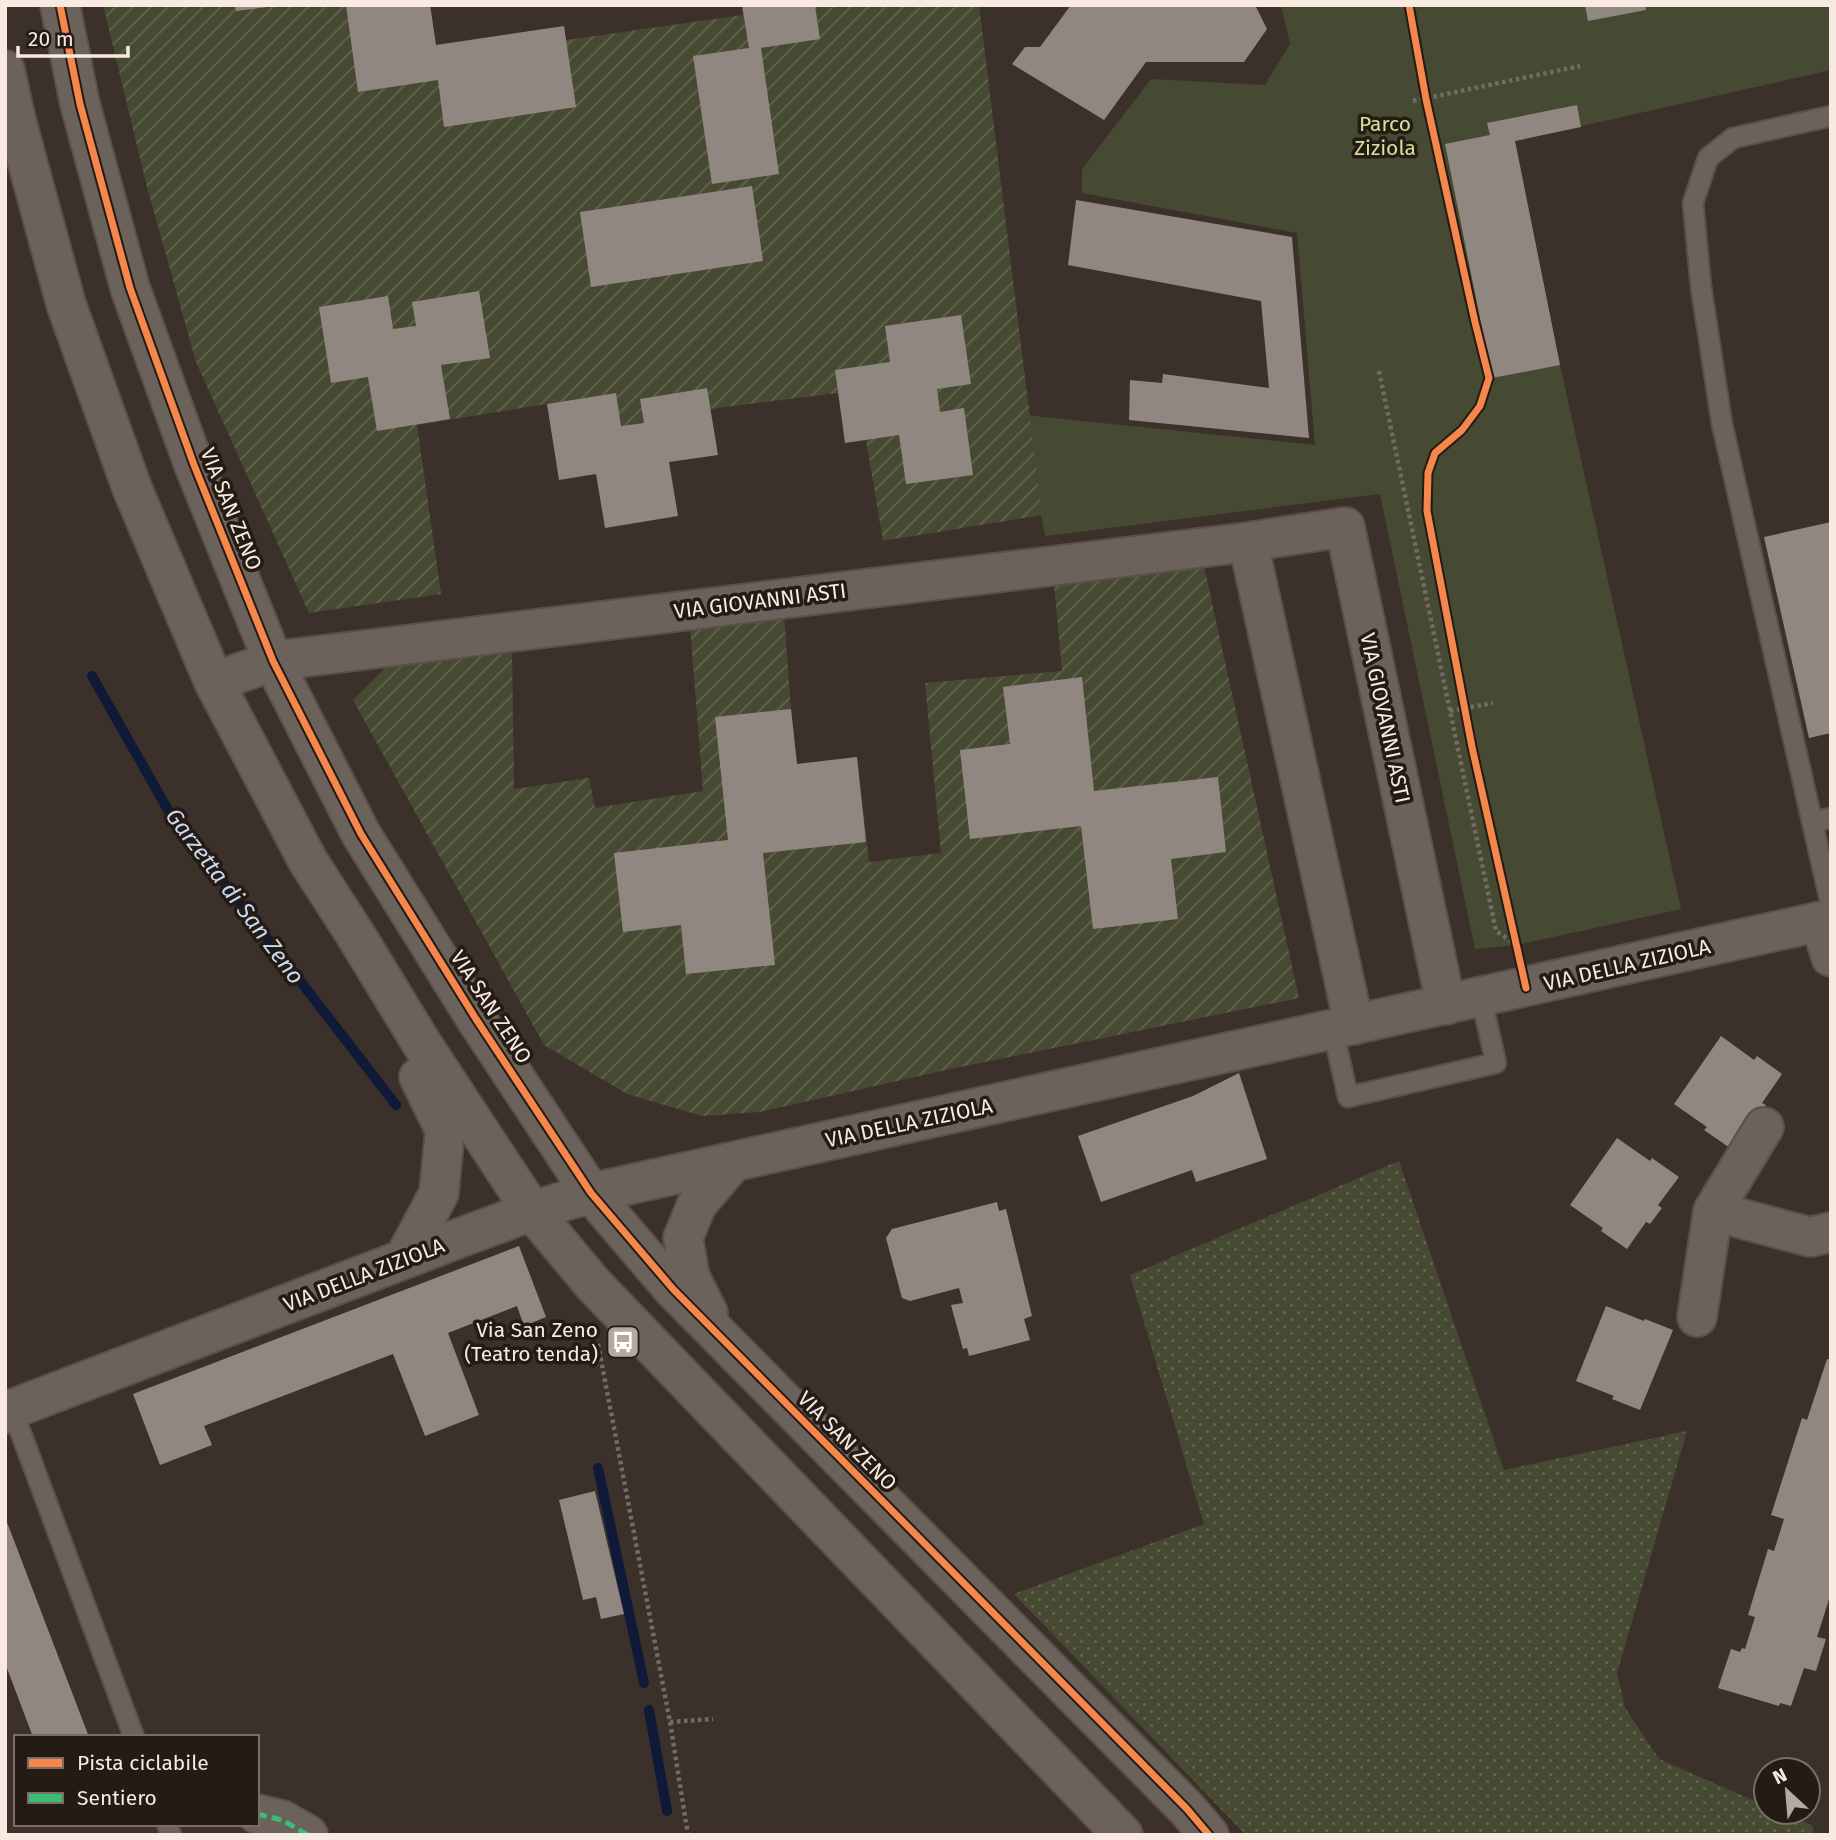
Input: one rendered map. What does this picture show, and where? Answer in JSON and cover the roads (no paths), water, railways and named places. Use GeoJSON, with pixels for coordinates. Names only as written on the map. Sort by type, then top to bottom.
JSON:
{"type":"FeatureCollection","features":[{"type":"Feature","properties":{"kind":"street","name":"VIA SAN ZENO"},"geometry":{"type":"LineString","coordinates":[[60,5],[80,104],[130,288],[194,465],[273,661],[361,834],[476,1019],[592,1193],[673,1289],[1177,1799],[1209,1835]]}},
{"type":"Feature","properties":{"kind":"street"},"geometry":{"type":"LineString","coordinates":[[5,70],[66,304],[132,488],[214,682],[308,861],[422,1044],[532,1211],[593,1284],[1123,1835]]}},
{"type":"Feature","properties":{"kind":"street","name":"VIA GIOVANNI ASTI"},"geometry":{"type":"LineString","coordinates":[[273,661],[1248,542],[1345,527],[1464,1001]]}},
{"type":"Feature","properties":{"kind":"street"},"geometry":{"type":"LineString","coordinates":[[1248,542],[1343,1027]]}},
{"type":"Feature","properties":{"kind":"street"},"geometry":{"type":"LineString","coordinates":[[214,682],[273,661]]}},
{"type":"Feature","properties":{"kind":"street","name":"VIA DELLA ZIZIOLA"},"geometry":{"type":"LineString","coordinates":[[8,1410],[532,1211],[592,1193],[1343,1027],[1828,926]]}},
{"type":"Feature","properties":{"kind":"street"},"geometry":{"type":"LineString","coordinates":[[355,933],[367,993],[413,1066],[445,1130],[439,1193],[404,1259]]}},
{"type":"Feature","properties":{"kind":"street"},"geometry":{"type":"LineString","coordinates":[[1697,1317],[1713,1211],[1764,1128]]}},
{"type":"Feature","properties":{"kind":"street"},"geometry":{"type":"LineString","coordinates":[[720,1337],[690,1277],[682,1238],[697,1204],[733,1162]]}},
{"type":"Feature","properties":{"kind":"street"},"geometry":{"type":"LineString","coordinates":[[1713,1211],[1810,1237],[1831,1233]]}},
{"type":"Feature","properties":{"kind":"street"},"geometry":{"type":"LineString","coordinates":[[259,1814],[282,1820],[308,1835]]}},
{"type":"Feature","properties":{"kind":"lane"},"geometry":{"type":"LineString","coordinates":[[1828,926],[1821,820],[1722,424],[1701,287],[1693,203],[1708,158],[1733,138],[1831,116]]}},
{"type":"Feature","properties":{"kind":"lane"},"geometry":{"type":"LineString","coordinates":[[1343,1027],[1348,1097],[1496,1063],[1464,1001]]}},
{"type":"Feature","properties":{"kind":"lane"},"geometry":{"type":"LineString","coordinates":[[8,1410],[133,1735]]}},
{"type":"Feature","properties":{"kind":"waterway","name":"Garzetta di San Zeno"},"geometry":{"type":"LineString","coordinates":[[92,676],[168,810],[396,1105]]}},
{"type":"Feature","properties":{"kind":"waterway","name":"Garzetta di San Zeno"},"geometry":{"type":"LineString","coordinates":[[598,1468],[644,1683]]}},
{"type":"Feature","properties":{"kind":"waterway","name":"Garzetta di San Zeno"},"geometry":{"type":"LineString","coordinates":[[649,1710],[667,1811]]}},
{"type":"Feature","properties":{"kind":"place","name":"Via San Zeno (Teatro tenda)"},"geometry":{"type":"Point","coordinates":[623,1342]}},
{"type":"Feature","properties":{"kind":"park label","name":"Parco Ziziola"},"geometry":{"type":"Point","coordinates":[1385,136]}}]}
